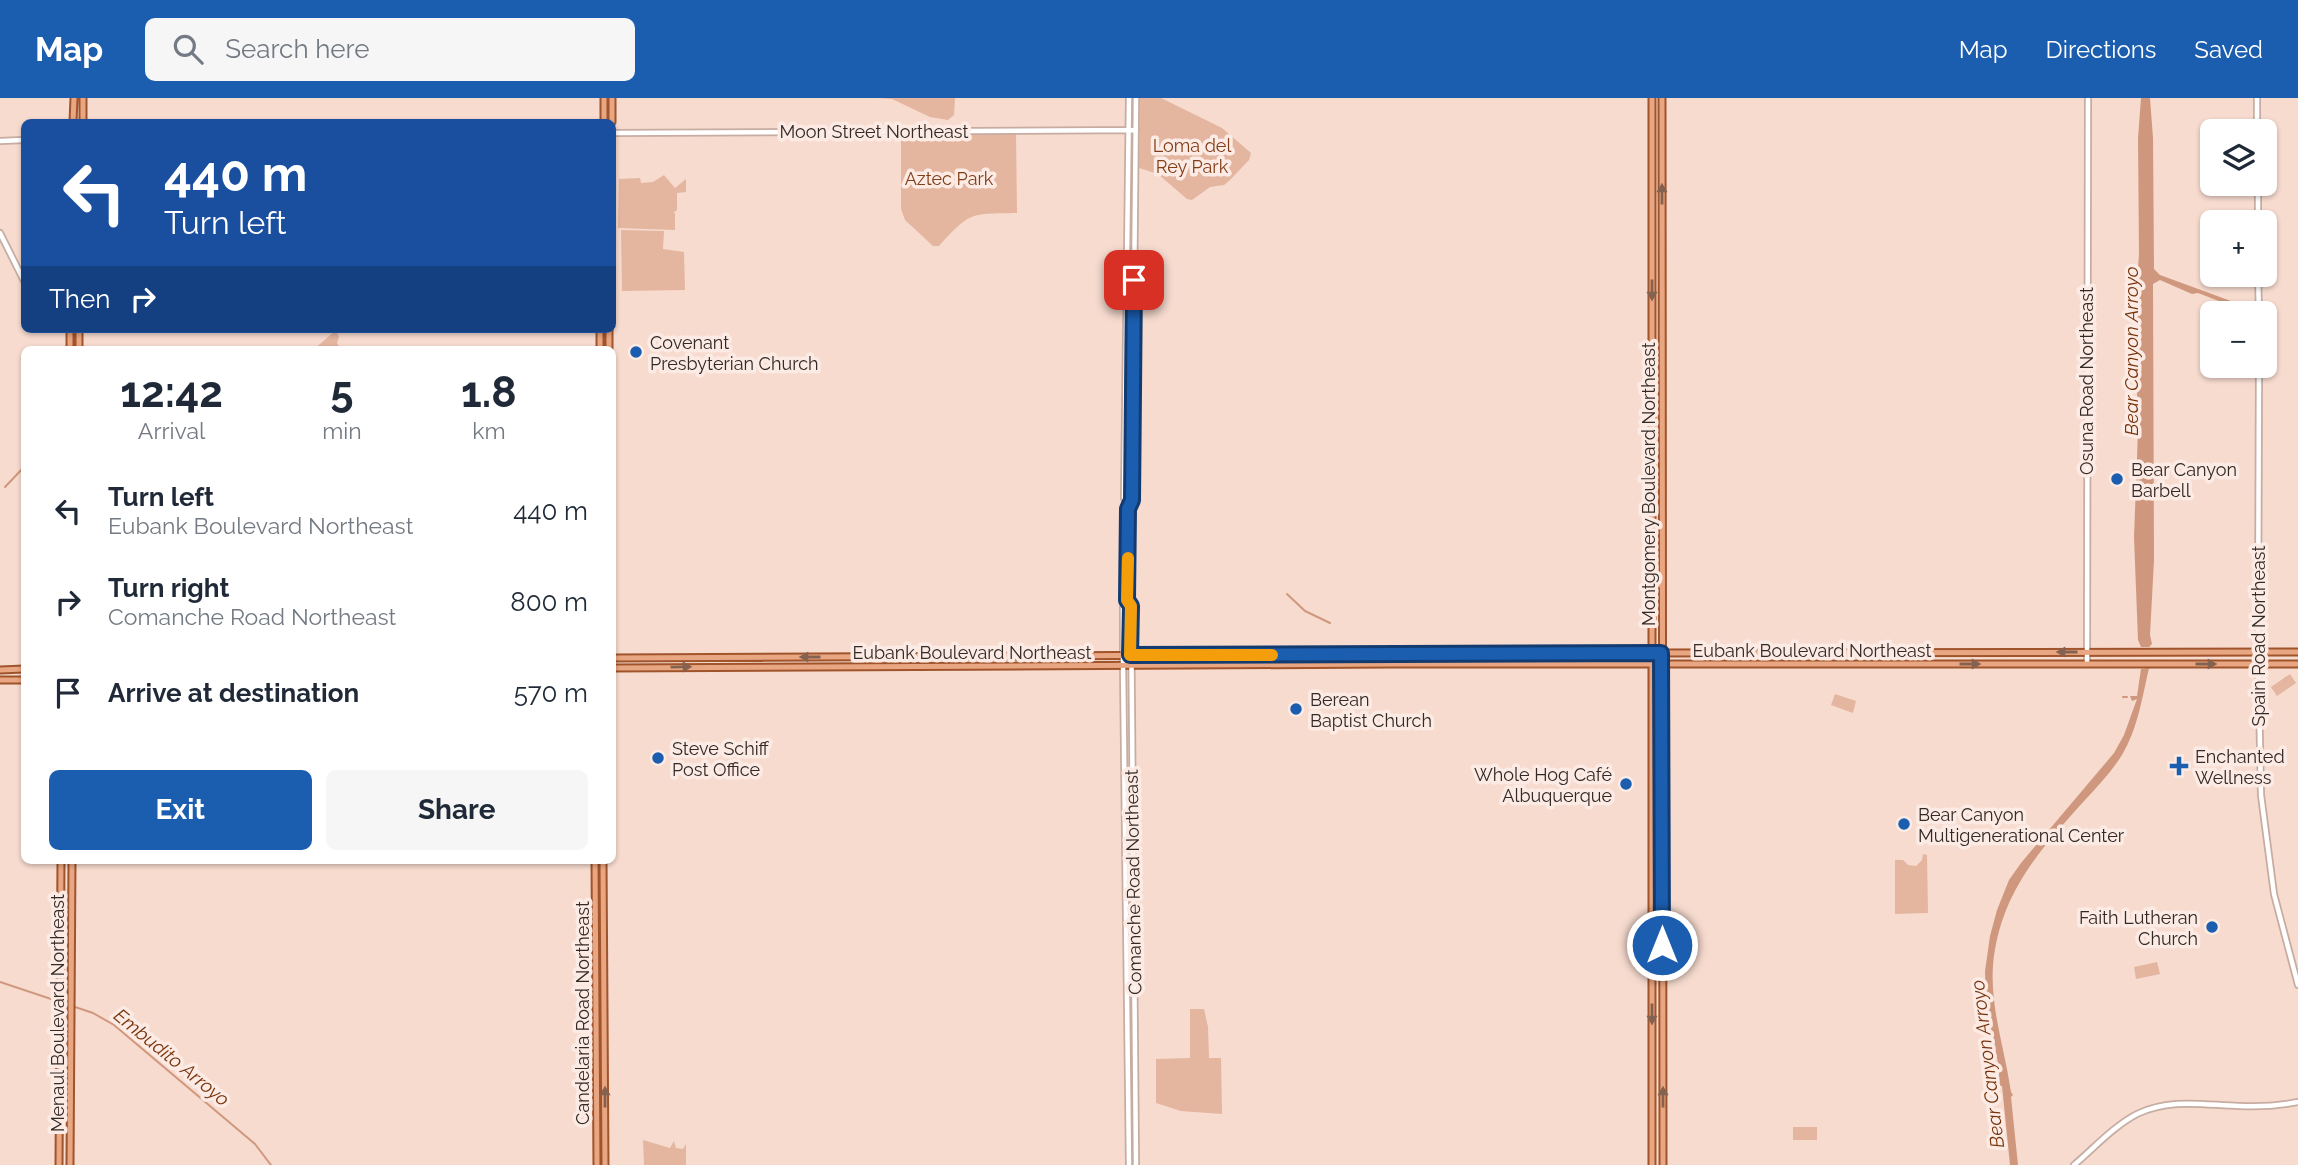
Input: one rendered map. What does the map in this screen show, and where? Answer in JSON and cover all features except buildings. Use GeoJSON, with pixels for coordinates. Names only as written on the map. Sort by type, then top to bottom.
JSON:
{"type":"FeatureCollection","features":[{"type":"Feature","properties":{"kind":"main road"},"geometry":{"type":"LineString","coordinates":[[73,119],[74,98]]}},
{"type":"Feature","properties":{"kind":"main road"},"geometry":{"type":"LineString","coordinates":[[83,98],[83,119]]}},
{"type":"Feature","properties":{"kind":"main road"},"geometry":{"type":"LineString","coordinates":[[604,98],[604,119]]}},
{"type":"Feature","properties":{"kind":"main road"},"geometry":{"type":"LineString","coordinates":[[612,98],[612,119]]}},
{"type":"Feature","properties":{"kind":"main road","name":"Montgomery Boulevard Northeast"},"geometry":{"type":"LineString","coordinates":[[1652,98],[1652,1165]]}},
{"type":"Feature","properties":{"kind":"main road","name":"Montgomery Boulevard Northeast"},"geometry":{"type":"LineString","coordinates":[[1662,98],[1663,1165]]}},
{"type":"Feature","properties":{"kind":"main road"},"geometry":{"type":"LineString","coordinates":[[1652,554],[1656,556],[1657,582],[1662,586]]}},
{"type":"Feature","properties":{"kind":"main road","name":"Eubank Boulevard Northeast"},"geometry":{"type":"LineString","coordinates":[[616,658],[2298,652]]}},
{"type":"Feature","properties":{"kind":"main road","name":"Eubank Boulevard Northeast"},"geometry":{"type":"LineString","coordinates":[[616,668],[1652,663],[2298,664]]}},
{"type":"Feature","properties":{"kind":"main road"},"geometry":{"type":"LineString","coordinates":[[21,669],[1,670],[1,680],[21,680]]}},
{"type":"Feature","properties":{"kind":"main road","name":"Menaul Boulevard Northeast"},"geometry":{"type":"LineString","coordinates":[[59,1165],[61,864]]}},
{"type":"Feature","properties":{"kind":"main road","name":"Menaul Boulevard Northeast"},"geometry":{"type":"LineString","coordinates":[[70,1165],[72,864]]}},
{"type":"Feature","properties":{"kind":"main road","name":"Candelaria Road Northeast"},"geometry":{"type":"LineString","coordinates":[[594,864],[597,1165]]}},
{"type":"Feature","properties":{"kind":"main road","name":"Candelaria Road Northeast"},"geometry":{"type":"LineString","coordinates":[[603,864],[605,1165]]}},
{"type":"Feature","properties":{"kind":"street","name":"Comanche Road Northeast"},"geometry":{"type":"LineString","coordinates":[[1129,98],[1124,498],[1128,509],[1127,600],[1124,607],[1123,655],[1129,1165]]}},
{"type":"Feature","properties":{"kind":"street","name":"Comanche Road Northeast"},"geometry":{"type":"LineString","coordinates":[[1128,509],[1132,500],[1136,98]]}},
{"type":"Feature","properties":{"kind":"street","name":"Osuna Road Northeast"},"geometry":{"type":"LineString","coordinates":[[2087,664],[2088,98]]}},
{"type":"Feature","properties":{"kind":"street"},"geometry":{"type":"LineString","coordinates":[[2257,98],[2257,119]]}},
{"type":"Feature","properties":{"kind":"street","name":"Moon Street Northeast"},"geometry":{"type":"LineString","coordinates":[[616,133],[1136,130]]}},
{"type":"Feature","properties":{"kind":"street"},"geometry":{"type":"LineString","coordinates":[[0,141],[21,141]]}},
{"type":"Feature","properties":{"kind":"street"},"geometry":{"type":"LineString","coordinates":[[1128,174],[1135,174]]}},
{"type":"Feature","properties":{"kind":"street"},"geometry":{"type":"LineString","coordinates":[[0,233],[21,275]]}},
{"type":"Feature","properties":{"kind":"street","name":"Spain Road Northeast"},"geometry":{"type":"LineString","coordinates":[[2259,378],[2260,776],[2264,834],[2278,914],[2298,985]]}},
{"type":"Feature","properties":{"kind":"street","name":"Comanche Road Northeast"},"geometry":{"type":"LineString","coordinates":[[1127,600],[1131,606],[1136,1165]]}},
{"type":"Feature","properties":{"kind":"street"},"geometry":{"type":"LineString","coordinates":[[2074,1165],[2129,1119],[2159,1106],[2189,1103],[2254,1107],[2298,1102]]}},
{"type":"Feature","properties":{"kind":"green space"},"geometry":{"type":"Polygon","coordinates":[[[877,98],[955,98],[954,115],[948,120],[930,117],[892,99],[877,98]]]}},
{"type":"Feature","properties":{"kind":"green space","name":"Loma del Rey Park"},"geometry":{"type":"Polygon","coordinates":[[[1140,98],[1161,98],[1222,128],[1251,153],[1249,160],[1224,185],[1210,187],[1192,200],[1187,199],[1158,174],[1139,168],[1140,98]]]}},
{"type":"Feature","properties":{"kind":"green space","name":"Aztec Park"},"geometry":{"type":"Polygon","coordinates":[[[1016,134],[1017,213],[972,217],[958,226],[939,246],[933,246],[905,220],[901,209],[901,140],[906,135],[1016,134]]]}},
{"type":"Feature","properties":{"kind":"green space"},"geometry":{"type":"Polygon","coordinates":[[[664,175],[675,188],[686,179],[686,192],[677,193],[677,210],[673,213],[675,230],[618,228],[619,179],[640,178],[641,183],[653,182],[664,175]]]}},
{"type":"Feature","properties":{"kind":"green space"},"geometry":{"type":"Polygon","coordinates":[[[621,230],[664,231],[663,249],[684,252],[685,290],[622,291],[621,230]]]}},
{"type":"Feature","properties":{"kind":"green space"},"geometry":{"type":"Polygon","coordinates":[[[333,333],[337,333],[339,346],[318,346],[333,333]]]}},
{"type":"Feature","properties":{"kind":"green space"},"geometry":{"type":"Polygon","coordinates":[[[2290,674],[2296,683],[2277,696],[2271,687],[2290,674]]]}},
{"type":"Feature","properties":{"kind":"green space"},"geometry":{"type":"Polygon","coordinates":[[[1835,694],[1856,701],[1853,713],[1831,705],[1835,694]]]}},
{"type":"Feature","properties":{"kind":"green space"},"geometry":{"type":"Polygon","coordinates":[[[1923,854],[1927,855],[1928,913],[1895,914],[1895,860],[1903,860],[1908,865],[1916,866],[1922,860],[1923,854]]]}},
{"type":"Feature","properties":{"kind":"green space"},"geometry":{"type":"Polygon","coordinates":[[[2157,962],[2160,974],[2136,979],[2134,967],[2157,962]]]}},
{"type":"Feature","properties":{"kind":"green space"},"geometry":{"type":"Polygon","coordinates":[[[1190,1009],[1204,1009],[1208,1027],[1209,1058],[1221,1058],[1222,1114],[1181,1111],[1156,1103],[1156,1059],[1190,1058],[1190,1009]]]}},
{"type":"Feature","properties":{"kind":"green space"},"geometry":{"type":"Polygon","coordinates":[[[1793,1127],[1817,1127],[1817,1140],[1793,1140],[1793,1127]]]}},
{"type":"Feature","properties":{"kind":"green space"},"geometry":{"type":"Polygon","coordinates":[[[643,1140],[670,1148],[674,1141],[676,1148],[683,1149],[686,1144],[686,1165],[644,1165],[643,1140]]]}},
{"type":"Feature","properties":{"kind":"shaded area"},"geometry":{"type":"Polygon","coordinates":[[[2141,98],[2150,98],[2154,269],[2160,275],[2231,301],[2219,301],[2198,293],[2192,294],[2160,280],[2153,284],[2154,560],[2150,635],[2152,644],[2149,647],[2141,647],[2138,640],[2134,537],[2138,431],[2135,312],[2139,254],[2138,138],[2141,98]]]}},
{"type":"Feature","properties":{"kind":"shaded area"},"geometry":{"type":"Polygon","coordinates":[[[2149,668],[2136,724],[2122,755],[2052,837],[2024,875],[2004,916],[1997,939],[1993,965],[1994,997],[2013,1095],[2011,1097],[2018,1165],[2010,1165],[2002,1086],[1999,1086],[1999,1068],[1986,1003],[1985,971],[1997,910],[2009,880],[2021,863],[2114,753],[2124,735],[2137,699],[2132,701],[2130,696],[2137,696],[2141,669],[2149,668]]]}},
{"type":"Feature","properties":{"kind":"waterway"},"geometry":{"type":"LineString","coordinates":[[5,487],[21,470]]}},
{"type":"Feature","properties":{"kind":"waterway"},"geometry":{"type":"LineString","coordinates":[[1287,594],[1305,611],[1330,623]]}},
{"type":"Feature","properties":{"kind":"waterway","name":"Embudito Arroyo"},"geometry":{"type":"LineString","coordinates":[[0,982],[93,1013],[114,1025],[255,1144],[271,1165]]}},
{"type":"Feature","properties":{"kind":"slow traffic"},"geometry":{"type":"LineString","coordinates":[[1128,558],[1130,655],[1272,655]]}},
{"type":"Feature","properties":{"kind":"place","name":"Covenant Presbyterian Church"},"geometry":{"type":"Point","coordinates":[636,352]}},
{"type":"Feature","properties":{"kind":"place","name":"Bear Canyon Barbell"},"geometry":{"type":"Point","coordinates":[2117,479]}},
{"type":"Feature","properties":{"kind":"place","name":"Berean Baptist Church"},"geometry":{"type":"Point","coordinates":[1296,709]}},
{"type":"Feature","properties":{"kind":"place","name":"Steve Schiff Post Office"},"geometry":{"type":"Point","coordinates":[658,758]}},
{"type":"Feature","properties":{"kind":"place","name":"Enchanted Wellness"},"geometry":{"type":"Point","coordinates":[2179,766]}},
{"type":"Feature","properties":{"kind":"place","name":"Whole Hog Café Albuquerque"},"geometry":{"type":"Point","coordinates":[1626,784]}},
{"type":"Feature","properties":{"kind":"place","name":"Bear Canyon Multigenerational Center"},"geometry":{"type":"Point","coordinates":[1904,824]}},
{"type":"Feature","properties":{"kind":"place","name":"Faith Lutheran Church"},"geometry":{"type":"Point","coordinates":[2212,927]}},
{"type":"Feature","properties":{"kind":"route"},"geometry":{"type":"LineString","coordinates":[[1134,280],[1132,500],[1128,509],[1127,600],[1131,606],[1130,655],[1661,653],[1662,945]]}},
{"type":"Feature","properties":{"kind":"water label","name":"Bear Canyon Arroyo"},"geometry":{"type":"Point","coordinates":[2131,351]}},
{"type":"Feature","properties":{"kind":"water label","name":"Bear Canyon Arroyo"},"geometry":{"type":"Point","coordinates":[1987,1064]}}]}
